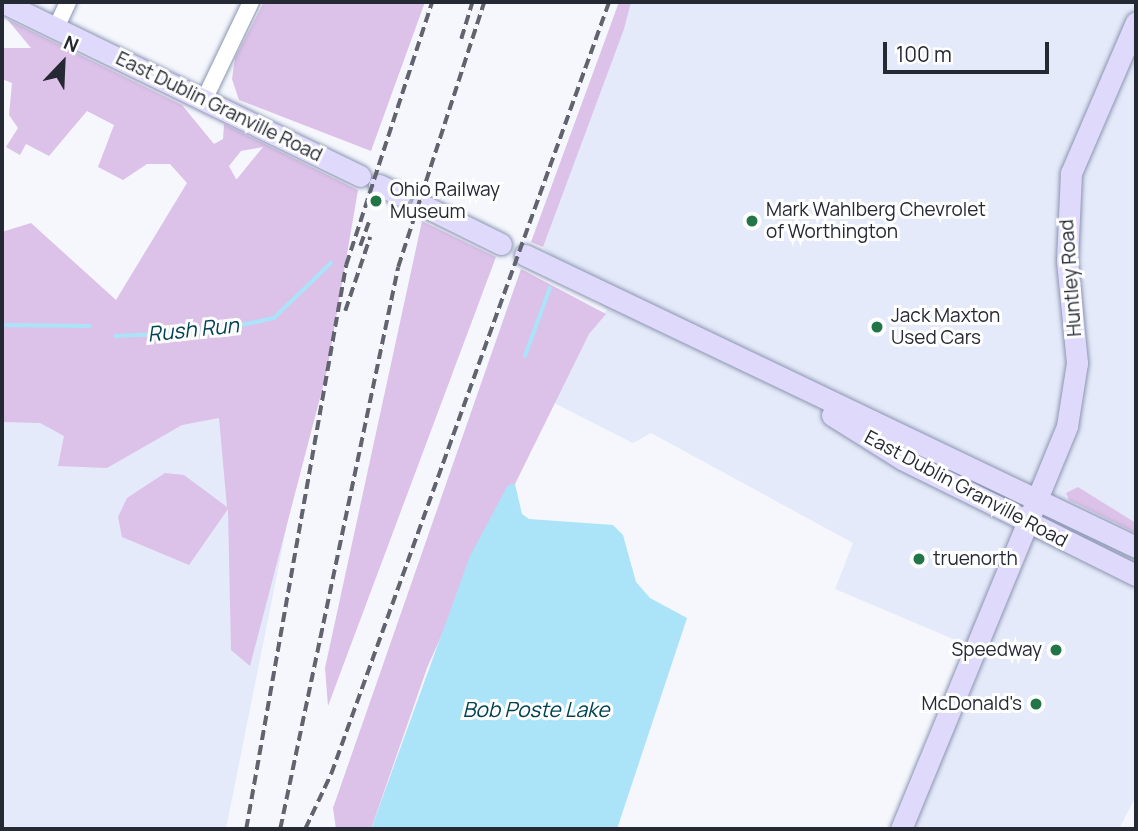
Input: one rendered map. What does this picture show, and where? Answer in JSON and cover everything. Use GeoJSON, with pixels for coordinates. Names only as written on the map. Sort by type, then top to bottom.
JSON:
{"type":"FeatureCollection","features":[{"type":"Feature","properties":{"kind":"main road","name":"East Dublin Granville Road"},"geometry":{"type":"LineString","coordinates":[[2,2],[400,195]]}},
{"type":"Feature","properties":{"kind":"main road","name":"Huntley Road"},"geometry":{"type":"LineString","coordinates":[[901,829],[1030,524],[1075,388],[1066,261],[1071,173],[1084,131],[1136,22]]}},
{"type":"Feature","properties":{"kind":"main road"},"geometry":{"type":"LineString","coordinates":[[422,205],[501,244]]}},
{"type":"Feature","properties":{"kind":"main road","name":"East Dublin Granville Road"},"geometry":{"type":"LineString","coordinates":[[525,255],[1136,547]]}},
{"type":"Feature","properties":{"kind":"main road","name":"East Dublin Granville Road"},"geometry":{"type":"LineString","coordinates":[[765,372],[902,459],[1136,575]]}},
{"type":"Feature","properties":{"kind":"street"},"geometry":{"type":"LineString","coordinates":[[56,28],[68,2]]}},
{"type":"Feature","properties":{"kind":"street"},"geometry":{"type":"LineString","coordinates":[[204,100],[251,2]]}},
{"type":"Feature","properties":{"kind":"shaded area"},"geometry":{"type":"Polygon","coordinates":[[[264,2],[425,2],[371,151],[239,100],[232,79],[235,58],[264,2]]]}},
{"type":"Feature","properties":{"kind":"shaded area"},"geometry":{"type":"Polygon","coordinates":[[[619,2],[631,2],[624,29],[543,247],[531,242],[619,2]]]}},
{"type":"Feature","properties":{"kind":"shaded area"},"geometry":{"type":"Polygon","coordinates":[[[631,2],[1136,2],[1136,523],[1078,487],[1066,496],[1136,533],[1136,796],[1119,829],[901,829],[979,650],[835,589],[853,543],[651,433],[633,443],[548,400],[585,333],[607,310],[543,247],[631,2]]]}},
{"type":"Feature","properties":{"kind":"shaded area"},"geometry":{"type":"Polygon","coordinates":[[[7,19],[182,105],[214,144],[223,139],[224,124],[358,190],[327,371],[250,666],[231,650],[228,509],[189,565],[122,537],[118,517],[127,498],[165,473],[184,475],[227,507],[219,418],[182,425],[107,468],[58,466],[64,436],[40,423],[2,422],[2,232],[31,223],[116,300],[187,183],[170,164],[147,164],[123,180],[98,167],[114,125],[87,111],[49,156],[26,144],[20,155],[6,147],[18,128],[9,115],[12,83],[2,79],[2,48],[31,48],[7,19]],[[263,147],[241,151],[229,166],[237,179],[263,147]]]}},
{"type":"Feature","properties":{"kind":"shaded area"},"geometry":{"type":"Polygon","coordinates":[[[422,221],[496,257],[328,706],[325,668],[422,221]]]}},
{"type":"Feature","properties":{"kind":"shaded area"},"geometry":{"type":"Polygon","coordinates":[[[521,269],[606,314],[589,334],[515,484],[508,486],[427,668],[371,829],[336,829],[333,808],[521,269]]]}},
{"type":"Feature","properties":{"kind":"shaded area"},"geometry":{"type":"Polygon","coordinates":[[[2,276],[308,420],[226,829],[2,829],[2,276]]]}},
{"type":"Feature","properties":{"kind":"shaded area"},"geometry":{"type":"Polygon","coordinates":[[[1078,487],[1136,523],[1136,533],[1069,500],[1066,493],[1078,487]]]}},
{"type":"Feature","properties":{"kind":"water","name":"Bob Poste Lake"},"geometry":{"type":"Polygon","coordinates":[[[515,484],[522,514],[529,519],[613,525],[623,535],[636,582],[650,598],[687,618],[617,829],[371,829],[470,556],[508,485],[515,484]]]}},
{"type":"Feature","properties":{"kind":"waterway","name":"Rush Run"},"geometry":{"type":"LineString","coordinates":[[115,336],[210,332],[274,318],[331,263]]}},
{"type":"Feature","properties":{"kind":"waterway","name":"Rush Run"},"geometry":{"type":"LineString","coordinates":[[525,356],[550,288]]}},
{"type":"Feature","properties":{"kind":"waterway","name":"Rush Run"},"geometry":{"type":"LineString","coordinates":[[2,325],[90,326]]}},
{"type":"Feature","properties":{"kind":"railway"},"geometry":{"type":"LineString","coordinates":[[246,829],[346,265],[432,2]]}},
{"type":"Feature","properties":{"kind":"railway"},"geometry":{"type":"LineString","coordinates":[[461,39],[472,2]]}},
{"type":"Feature","properties":{"kind":"railway"},"geometry":{"type":"LineString","coordinates":[[280,829],[398,267],[484,2]]}},
{"type":"Feature","properties":{"kind":"railway"},"geometry":{"type":"LineString","coordinates":[[305,829],[331,774],[609,2]]}},
{"type":"Feature","properties":{"kind":"railway"},"geometry":{"type":"LineString","coordinates":[[360,246],[369,221]]}},
{"type":"Feature","properties":{"kind":"railway"},"geometry":{"type":"LineString","coordinates":[[345,311],[370,237]]}},
{"type":"Feature","properties":{"kind":"place","name":"Ohio Railway Museum"},"geometry":{"type":"Point","coordinates":[376,201]}},
{"type":"Feature","properties":{"kind":"place","name":"Mark Wahlberg Chevrolet of Worthington"},"geometry":{"type":"Point","coordinates":[752,221]}},
{"type":"Feature","properties":{"kind":"place","name":"Jack Maxton Used Cars"},"geometry":{"type":"Point","coordinates":[877,327]}},
{"type":"Feature","properties":{"kind":"place","name":"truenorth"},"geometry":{"type":"Point","coordinates":[919,559]}},
{"type":"Feature","properties":{"kind":"place","name":"Speedway"},"geometry":{"type":"Point","coordinates":[1056,650]}},
{"type":"Feature","properties":{"kind":"place","name":"McDonald's"},"geometry":{"type":"Point","coordinates":[1036,704]}}]}
